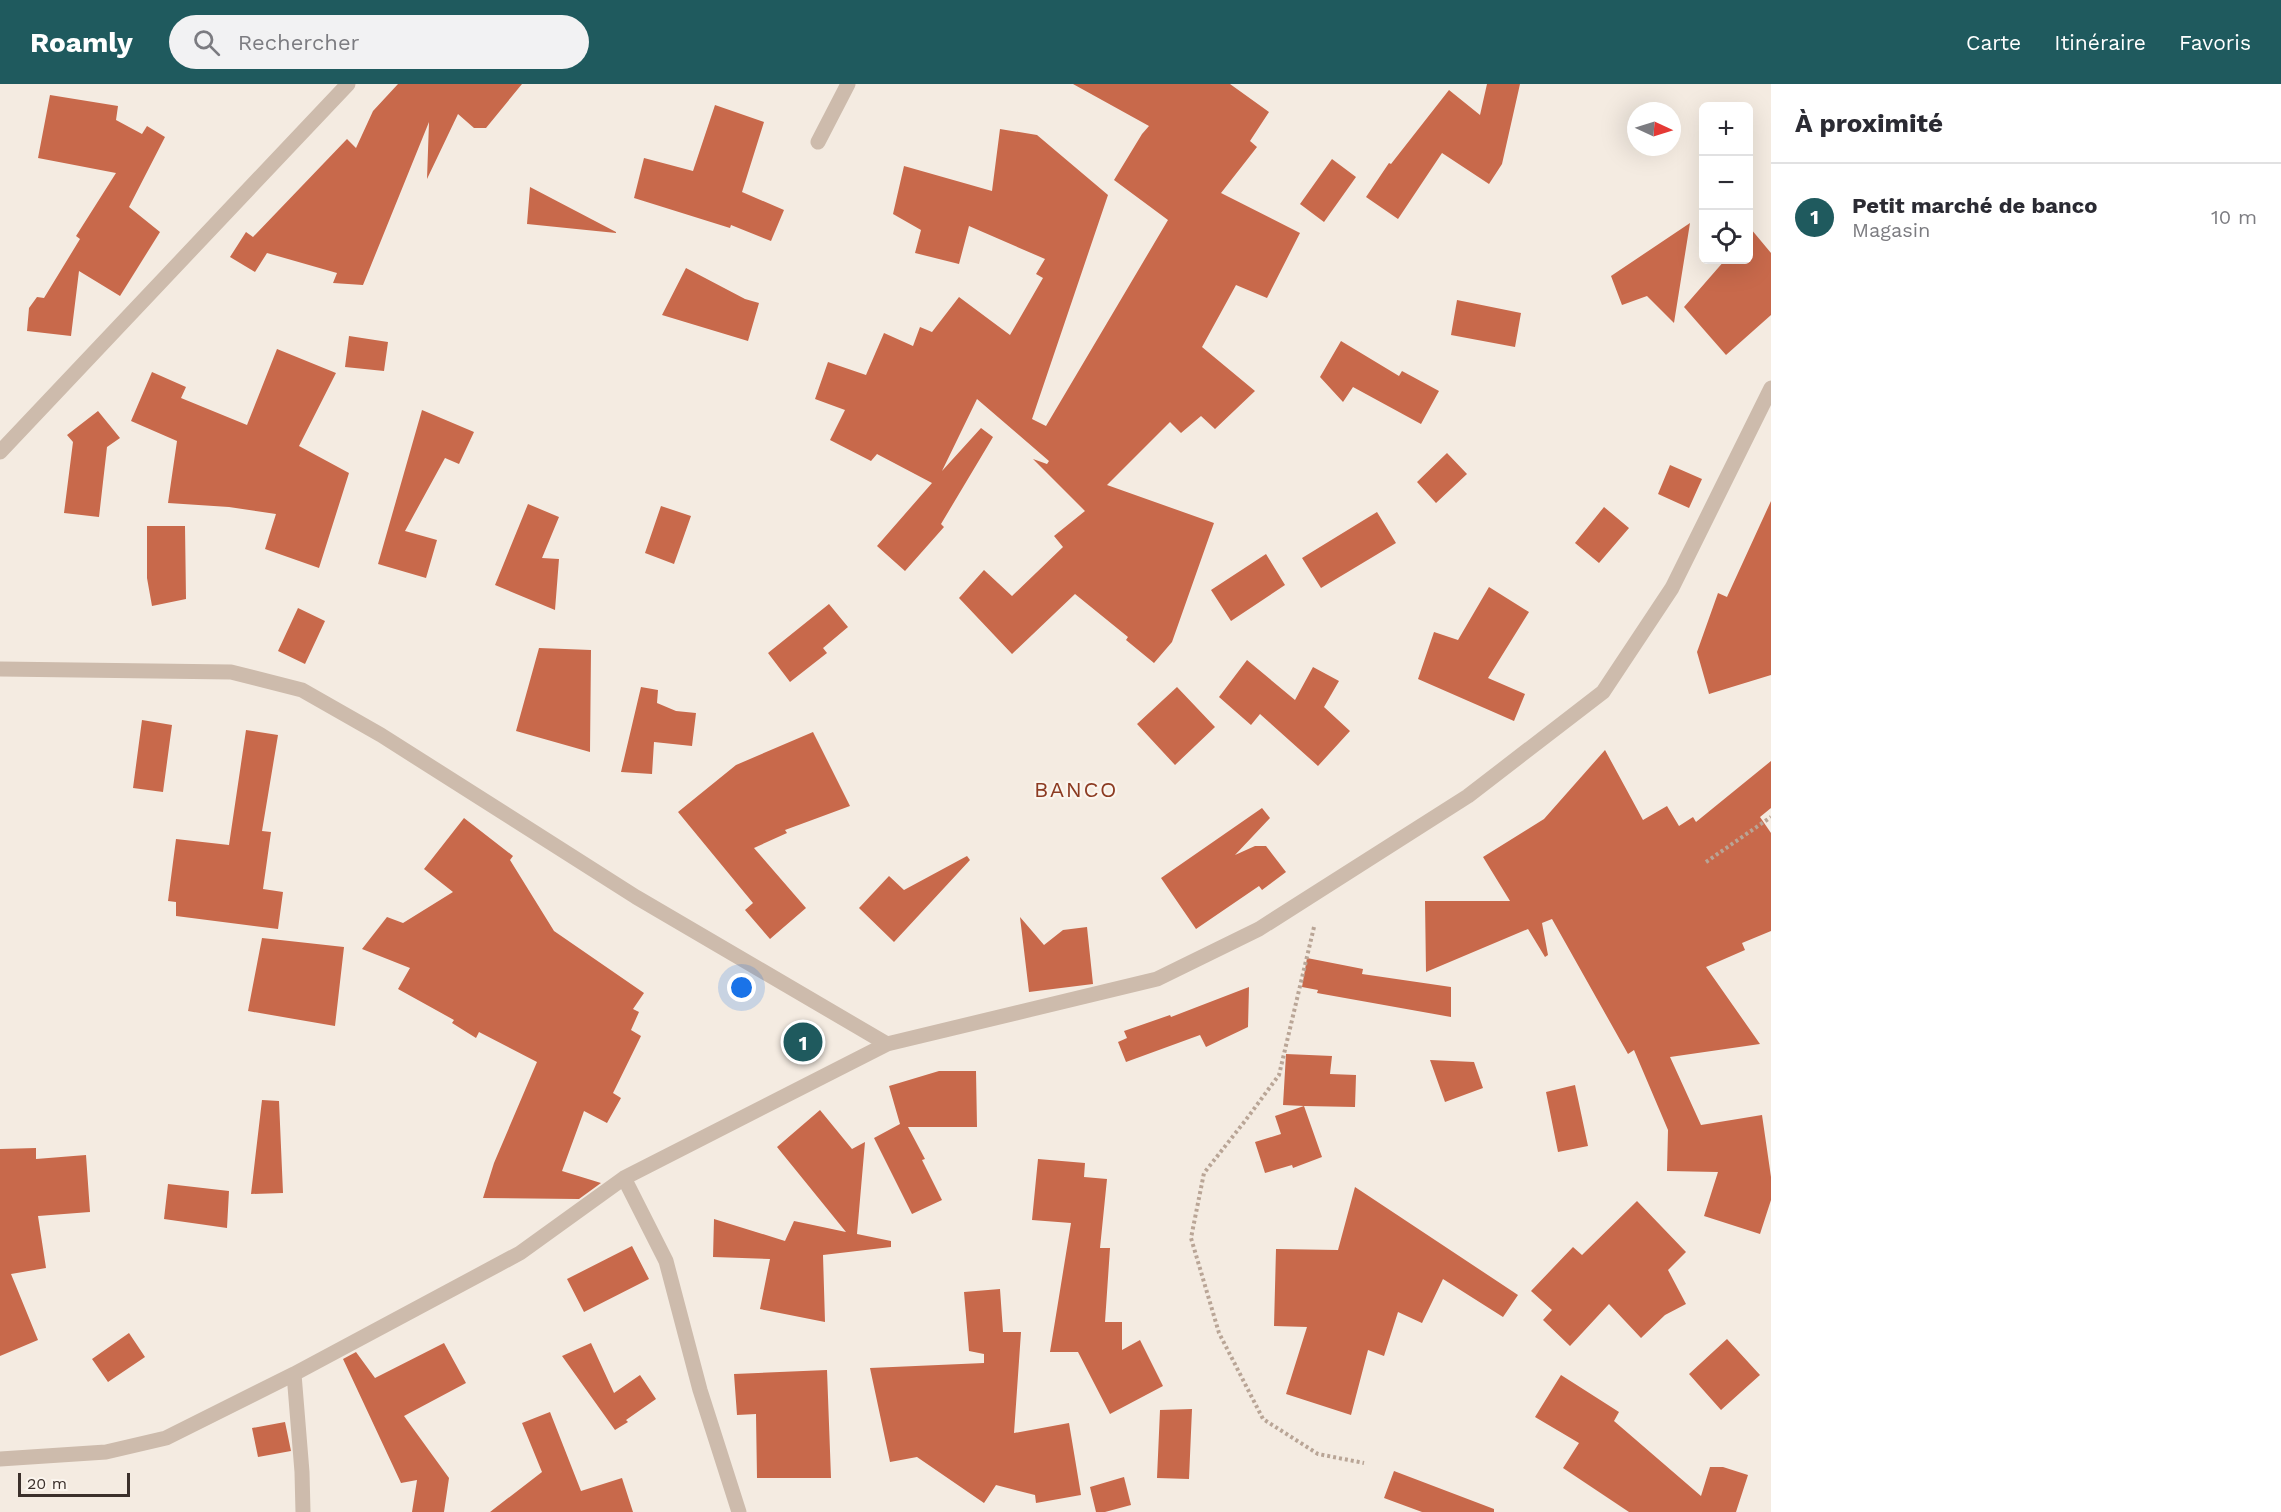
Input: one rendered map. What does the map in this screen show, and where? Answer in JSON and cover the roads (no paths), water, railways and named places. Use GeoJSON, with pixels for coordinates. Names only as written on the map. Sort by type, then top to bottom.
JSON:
{"type":"FeatureCollection","features":[{"type":"Feature","properties":{"kind":"street"},"geometry":{"type":"LineString","coordinates":[[0,452],[348,84]]}},
{"type":"Feature","properties":{"kind":"street"},"geometry":{"type":"LineString","coordinates":[[818,142],[848,84]]}},
{"type":"Feature","properties":{"kind":"street"},"geometry":{"type":"LineString","coordinates":[[0,1459],[106,1452],[166,1438],[294,1374],[520,1253],[624,1178],[887,1044],[1157,979],[1259,929],[1468,796],[1604,692],[1672,588],[1771,388]]}},
{"type":"Feature","properties":{"kind":"street"},"geometry":{"type":"LineString","coordinates":[[0,669],[231,672],[302,690],[381,735],[646,903],[887,1044]]}},
{"type":"Feature","properties":{"kind":"street"},"geometry":{"type":"LineString","coordinates":[[624,1178],[666,1261],[700,1390],[739,1512]]}},
{"type":"Feature","properties":{"kind":"street"},"geometry":{"type":"LineString","coordinates":[[294,1374],[303,1512]]}},
{"type":"Feature","properties":{"kind":"place","name":"Petit marché de banco"},"geometry":{"type":"Point","coordinates":[803,1042]}},
{"type":"Feature","properties":{"kind":"district","name":"BANCO"},"geometry":{"type":"Point","coordinates":[1076,789]}}]}
